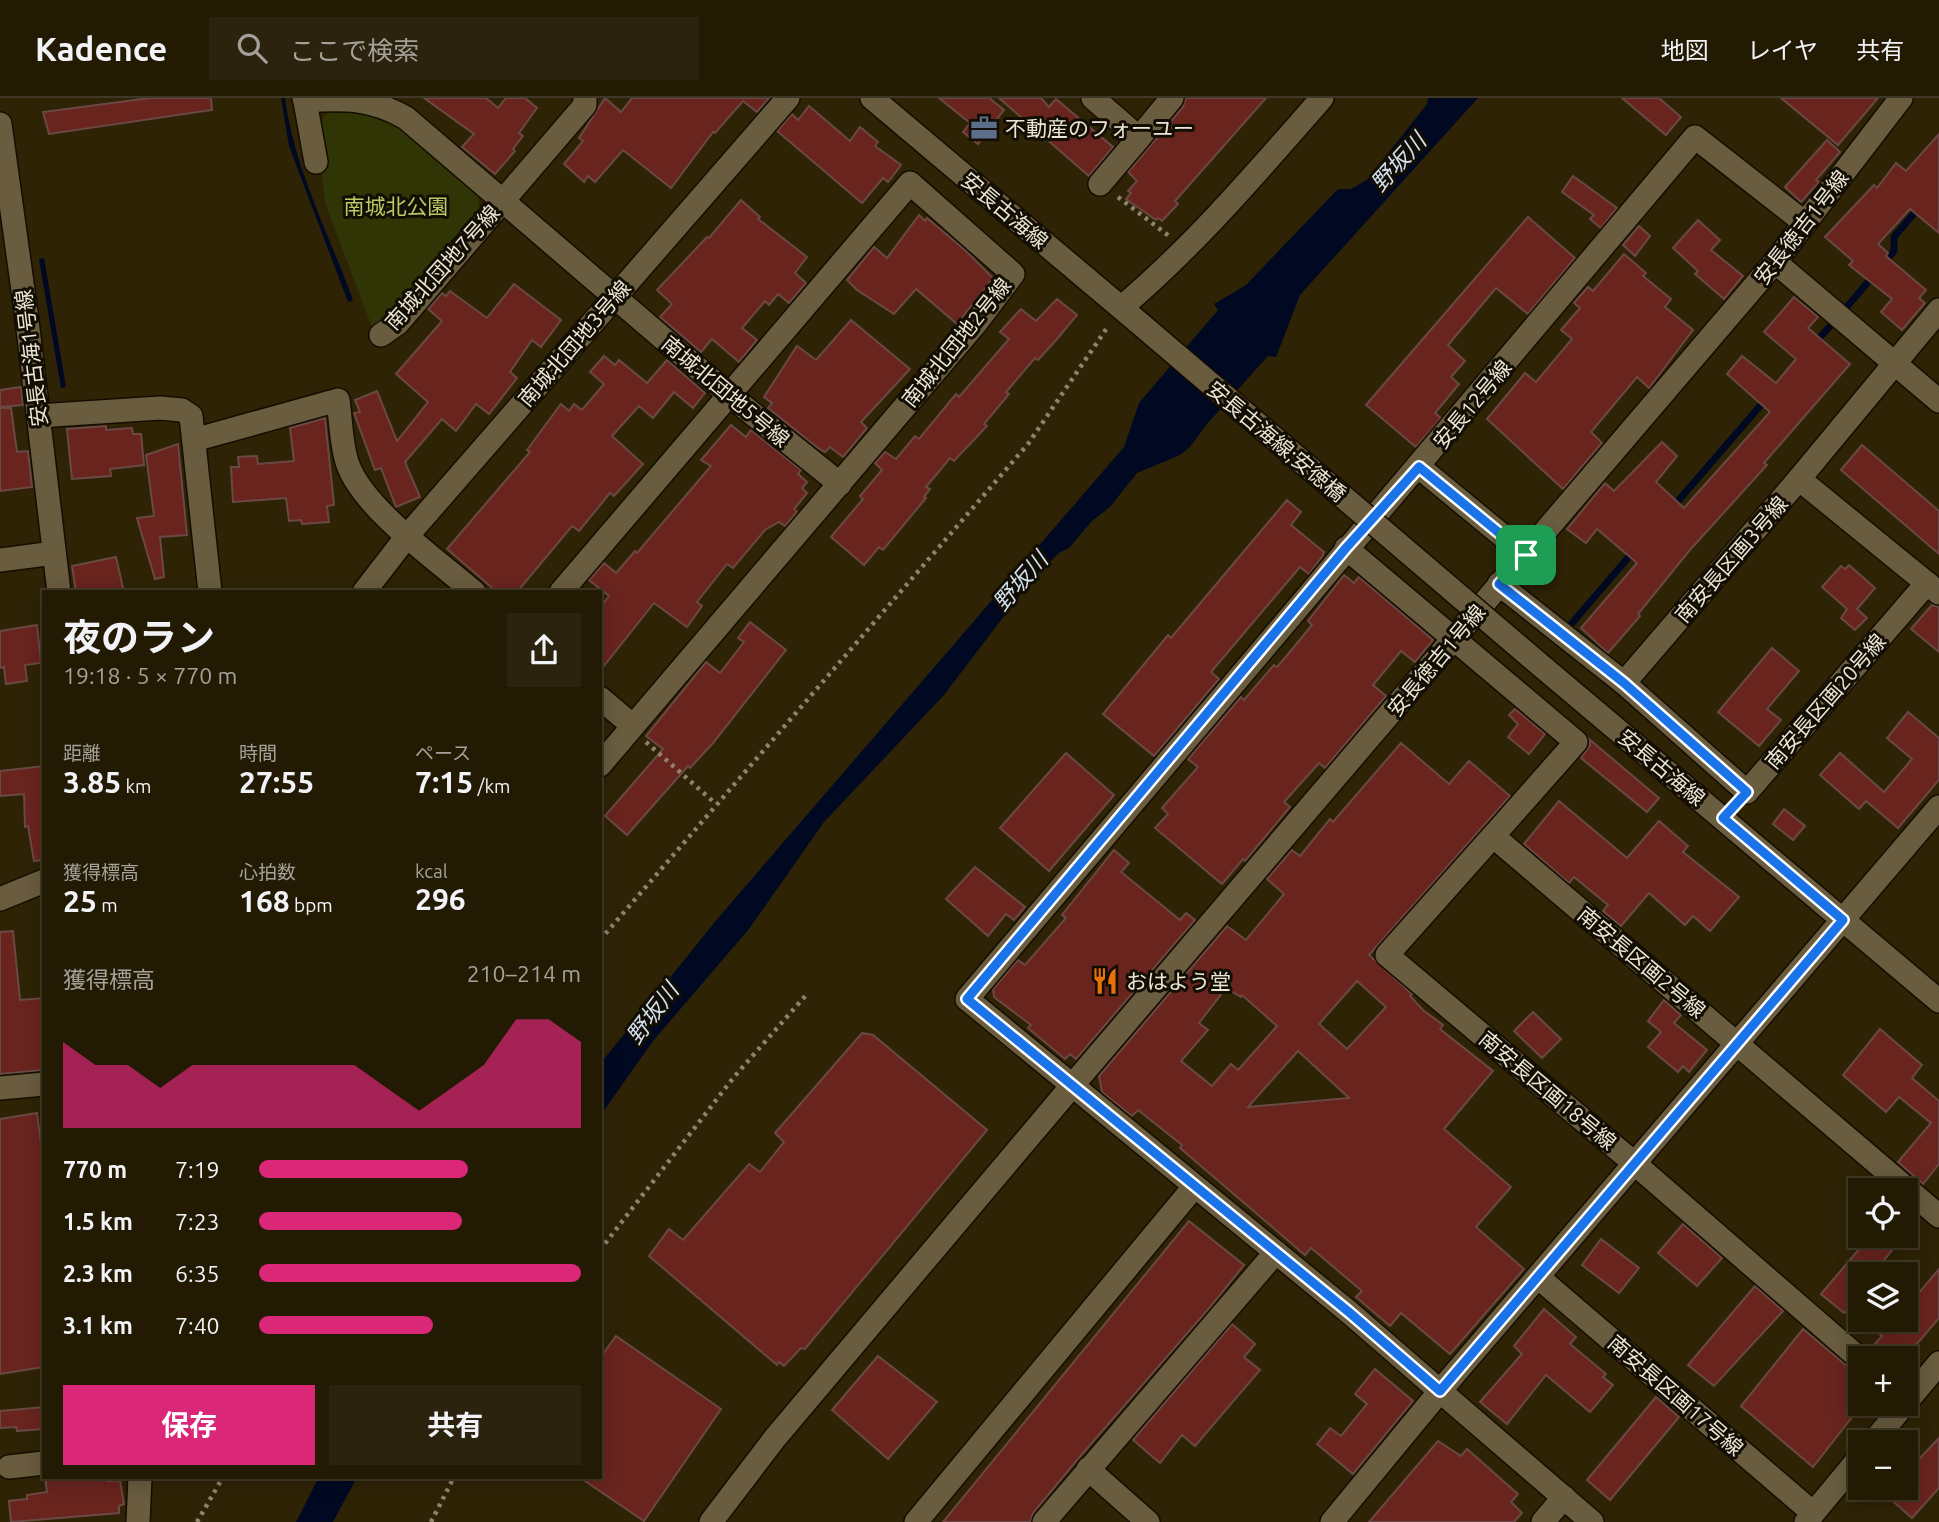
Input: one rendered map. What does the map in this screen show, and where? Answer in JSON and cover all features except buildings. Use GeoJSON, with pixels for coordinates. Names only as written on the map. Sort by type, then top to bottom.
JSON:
{"type":"FeatureCollection","features":[{"type":"Feature","properties":{"kind":"street","name":"南城北団地7号線"},"geometry":{"type":"LineString","coordinates":[[381,335],[398,323],[585,105],[585,98]]}},
{"type":"Feature","properties":{"kind":"street","name":"南城北団地3号線"},"geometry":{"type":"LineString","coordinates":[[366,590],[408,535],[788,98]]}},
{"type":"Feature","properties":{"kind":"street","name":"安長古海線"},"geometry":{"type":"LineString","coordinates":[[872,98],[1130,315]]}},
{"type":"Feature","properties":{"kind":"street"},"geometry":{"type":"LineString","coordinates":[[1093,98],[1139,138]]}},
{"type":"Feature","properties":{"kind":"street"},"geometry":{"type":"LineString","coordinates":[[1100,184],[1172,98]]}},
{"type":"Feature","properties":{"kind":"street"},"geometry":{"type":"LineString","coordinates":[[1130,315],[1322,98]]}},
{"type":"Feature","properties":{"kind":"street","name":"安長徳吉1号線"},"geometry":{"type":"LineString","coordinates":[[711,1522],[775,1438],[1071,1087],[1775,262],[1901,98]]}},
{"type":"Feature","properties":{"kind":"street","name":"南城北団地7号線"},"geometry":{"type":"LineString","coordinates":[[305,100],[360,99],[384,105],[406,118],[613,297]]}},
{"type":"Feature","properties":{"kind":"street"},"geometry":{"type":"LineString","coordinates":[[305,100],[316,162]]}},
{"type":"Feature","properties":{"kind":"street","name":"安長古海1号線"},"geometry":{"type":"LineString","coordinates":[[0,124],[59,590]]}},
{"type":"Feature","properties":{"kind":"street","name":"安長12号線"},"geometry":{"type":"LineString","coordinates":[[1071,1087],[967,999],[1695,137],[1805,223]]}},
{"type":"Feature","properties":{"kind":"street","name":"南城北団地2号線"},"geometry":{"type":"LineString","coordinates":[[563,590],[910,183],[1013,274],[976,323],[602,763]]}},
{"type":"Feature","properties":{"kind":"street"},"geometry":{"type":"LineString","coordinates":[[1775,262],[1939,401]]}},
{"type":"Feature","properties":{"kind":"street","name":"南城北団地5号線"},"geometry":{"type":"LineString","coordinates":[[613,297],[840,484]]}},
{"type":"Feature","properties":{"kind":"street","name":"南安長区画3号線"},"geometry":{"type":"LineString","coordinates":[[1624,683],[1939,310]]}},
{"type":"Feature","properties":{"kind":"street","name":"安長古海線;安徳橋"},"geometry":{"type":"LineString","coordinates":[[1130,315],[1545,669]]}},
{"type":"Feature","properties":{"kind":"street"},"geometry":{"type":"LineString","coordinates":[[194,440],[338,400],[347,463],[371,502],[472,590]]}},
{"type":"Feature","properties":{"kind":"street"},"geometry":{"type":"LineString","coordinates":[[38,415],[173,408],[191,416],[210,590]]}},
{"type":"Feature","properties":{"kind":"street"},"geometry":{"type":"LineString","coordinates":[[1419,467],[1526,555]]}},
{"type":"Feature","properties":{"kind":"street"},"geometry":{"type":"LineString","coordinates":[[1799,479],[1933,588]]}},
{"type":"Feature","properties":{"kind":"street"},"geometry":{"type":"LineString","coordinates":[[1346,548],[1576,742],[1493,836]]}},
{"type":"Feature","properties":{"kind":"street"},"geometry":{"type":"LineString","coordinates":[[0,560],[54,553]]}},
{"type":"Feature","properties":{"kind":"street"},"geometry":{"type":"LineString","coordinates":[[1499,584],[1624,683],[1747,792]]}},
{"type":"Feature","properties":{"kind":"street","name":"南安長区画20号線"},"geometry":{"type":"LineString","coordinates":[[1723,818],[1933,588]]}},
{"type":"Feature","properties":{"kind":"street","name":"安長古海線"},"geometry":{"type":"LineString","coordinates":[[1545,669],[1939,1001]]}},
{"type":"Feature","properties":{"kind":"street"},"geometry":{"type":"LineString","coordinates":[[602,700],[632,727]]}},
{"type":"Feature","properties":{"kind":"street"},"geometry":{"type":"LineString","coordinates":[[1332,1522],[1440,1391],[1939,807]]}},
{"type":"Feature","properties":{"kind":"street","name":"南安長区画2号線"},"geometry":{"type":"LineString","coordinates":[[1493,836],[1939,1216]]}},
{"type":"Feature","properties":{"kind":"street","name":"南安長区画18号線"},"geometry":{"type":"LineString","coordinates":[[1493,836],[1387,955],[1634,1163],[1848,1349]]}},
{"type":"Feature","properties":{"kind":"street"},"geometry":{"type":"LineString","coordinates":[[0,899],[42,882]]}},
{"type":"Feature","properties":{"kind":"street"},"geometry":{"type":"LineString","coordinates":[[0,1088],[42,1084]]}},
{"type":"Feature","properties":{"kind":"street"},"geometry":{"type":"LineString","coordinates":[[1071,1087],[1276,1252],[1592,1522]]}},
{"type":"Feature","properties":{"kind":"street"},"geometry":{"type":"LineString","coordinates":[[916,1522],[1194,1187]]}},
{"type":"Feature","properties":{"kind":"street"},"geometry":{"type":"LineString","coordinates":[[1044,1522],[1276,1252]]}},
{"type":"Feature","properties":{"kind":"street","name":"南安長区画17号線"},"geometry":{"type":"LineString","coordinates":[[1538,1277],[1810,1517]]}},
{"type":"Feature","properties":{"kind":"street"},"geometry":{"type":"LineString","coordinates":[[1918,1387],[1939,1363]]}},
{"type":"Feature","properties":{"kind":"street"},"geometry":{"type":"LineString","coordinates":[[1882,1430],[1894,1416]]}},
{"type":"Feature","properties":{"kind":"street"},"geometry":{"type":"LineString","coordinates":[[9,1467],[42,1463]]}},
{"type":"Feature","properties":{"kind":"street"},"geometry":{"type":"LineString","coordinates":[[1088,1469],[1148,1522]]}},
{"type":"Feature","properties":{"kind":"street"},"geometry":{"type":"LineString","coordinates":[[1810,1517],[1848,1471]]}},
{"type":"Feature","properties":{"kind":"street"},"geometry":{"type":"LineString","coordinates":[[138,1522],[140,1479]]}},
{"type":"Feature","properties":{"kind":"street"},"geometry":{"type":"LineString","coordinates":[[1543,1522],[1564,1497]]}},
{"type":"Feature","properties":{"kind":"path"},"geometry":{"type":"LineString","coordinates":[[1100,184],[1163,229],[1184,251]]}},
{"type":"Feature","properties":{"kind":"path"},"geometry":{"type":"LineString","coordinates":[[602,938],[1028,444],[1130,315]]}},
{"type":"Feature","properties":{"kind":"path"},"geometry":{"type":"LineString","coordinates":[[632,727],[716,804]]}},
{"type":"Feature","properties":{"kind":"path"},"geometry":{"type":"LineString","coordinates":[[602,1247],[734,1077],[807,994]]}},
{"type":"Feature","properties":{"kind":"path"},"geometry":{"type":"LineString","coordinates":[[197,1522],[222,1479]]}},
{"type":"Feature","properties":{"kind":"path"},"geometry":{"type":"LineString","coordinates":[[431,1522],[453,1479]]}},
{"type":"Feature","properties":{"kind":"green space","name":"南城北公園"},"geometry":{"type":"Polygon","coordinates":[[[346,109],[376,113],[401,125],[478,191],[479,211],[386,318],[372,327],[325,203],[317,125],[330,111],[346,109]]]}},
{"type":"Feature","properties":{"kind":"water"},"geometry":{"type":"Polygon","coordinates":[[[281,98],[285,98],[304,175],[353,300],[348,302],[289,146],[281,98]]]}},
{"type":"Feature","properties":{"kind":"water","name":"野坂川"},"geometry":{"type":"Polygon","coordinates":[[[1428,98],[1478,98],[1300,295],[1276,357],[1268,356],[1189,448],[1180,455],[1137,473],[1110,507],[1092,521],[1069,548],[1059,553],[1033,578],[944,695],[824,822],[749,929],[653,1041],[602,1113],[602,1062],[719,917],[1124,447],[1139,403],[1218,310],[1214,304],[1246,285],[1338,189],[1351,189],[1367,180],[1427,104],[1428,98]]]}},
{"type":"Feature","properties":{"kind":"water"},"geometry":{"type":"Polygon","coordinates":[[[44,258],[66,387],[61,388],[39,259],[44,258]]]}},
{"type":"Feature","properties":{"kind":"water"},"geometry":{"type":"Polygon","coordinates":[[[318,1479],[356,1479],[333,1522],[296,1522],[318,1479]]]}},
{"type":"Feature","properties":{"kind":"waterway"},"geometry":{"type":"LineString","coordinates":[[1883,264],[1894,251],[1894,237],[1921,205]]}},
{"type":"Feature","properties":{"kind":"waterway"},"geometry":{"type":"LineString","coordinates":[[1846,308],[1873,276]]}},
{"type":"Feature","properties":{"kind":"waterway"},"geometry":{"type":"LineString","coordinates":[[1814,344],[1832,324]]}},
{"type":"Feature","properties":{"kind":"waterway"},"geometry":{"type":"LineString","coordinates":[[1672,508],[1767,398]]}},
{"type":"Feature","properties":{"kind":"waterway"},"geometry":{"type":"LineString","coordinates":[[1566,630],[1634,551]]}},
{"type":"Feature","properties":{"kind":"place","name":"不動産のフォーユー"},"geometry":{"type":"Point","coordinates":[984,128]}},
{"type":"Feature","properties":{"kind":"place","name":"おはよう堂"},"geometry":{"type":"Point","coordinates":[1105,981]}},
{"type":"Feature","properties":{"kind":"route"},"geometry":{"type":"LineString","coordinates":[[1419,467],[1526,555],[1499,584],[1624,683],[1747,792],[1723,818],[1843,920],[1440,1391],[1350,1313],[1071,1087],[967,999],[1346,548],[1419,467]]}}]}
